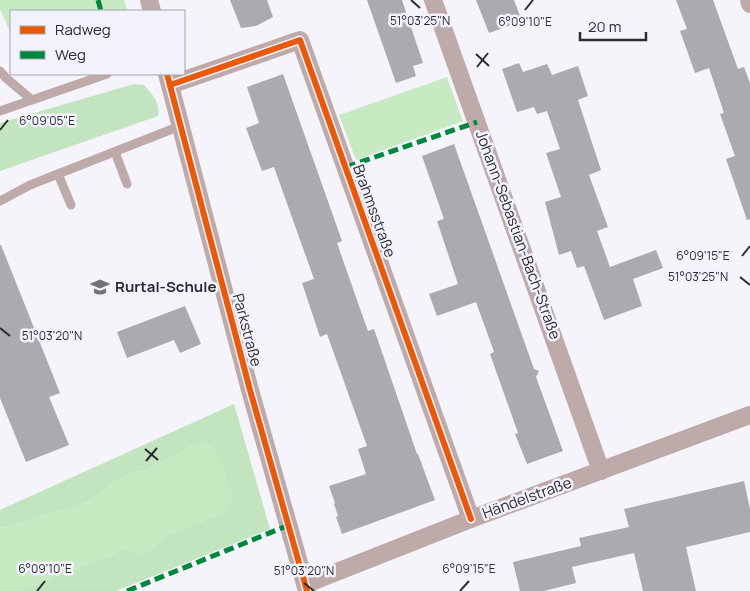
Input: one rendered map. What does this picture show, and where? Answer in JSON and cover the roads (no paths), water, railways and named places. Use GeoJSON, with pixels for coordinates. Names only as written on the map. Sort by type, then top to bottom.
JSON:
{"type":"FeatureCollection","features":[{"type":"Feature","properties":{"kind":"street","name":"Johann-Sebastian-Bach-Straße"},"geometry":{"type":"LineString","coordinates":[[433,0],[601,471]]}},
{"type":"Feature","properties":{"kind":"street"},"geometry":{"type":"LineString","coordinates":[[748,0],[750,4]]}},
{"type":"Feature","properties":{"kind":"street","name":"Brahmsstraße"},"geometry":{"type":"LineString","coordinates":[[185,74],[300,40],[471,519]]}},
{"type":"Feature","properties":{"kind":"street","name":"Brahmsstraße"},"geometry":{"type":"LineString","coordinates":[[169,79],[182,75]]}},
{"type":"Feature","properties":{"kind":"street","name":"Parkstraße"},"geometry":{"type":"LineString","coordinates":[[169,79],[250,390],[306,588]]}},
{"type":"Feature","properties":{"kind":"street","name":"Händelstraße"},"geometry":{"type":"LineString","coordinates":[[306,588],[471,519],[750,415]]}},
{"type":"Feature","properties":{"kind":"lane"},"geometry":{"type":"LineString","coordinates":[[0,71],[32,100]]}},
{"type":"Feature","properties":{"kind":"lane"},"geometry":{"type":"LineString","coordinates":[[0,111],[104,75]]}},
{"type":"Feature","properties":{"kind":"lane"},"geometry":{"type":"LineString","coordinates":[[0,201],[30,185],[180,126]]}},
{"type":"Feature","properties":{"kind":"lane"},"geometry":{"type":"LineString","coordinates":[[115,152],[127,184]]}},
{"type":"Feature","properties":{"kind":"lane"},"geometry":{"type":"LineString","coordinates":[[58,174],[70,206]]}},
{"type":"Feature","properties":{"kind":"place","name":"Rurtal-Schule"},"geometry":{"type":"Point","coordinates":[100,287]}}]}
